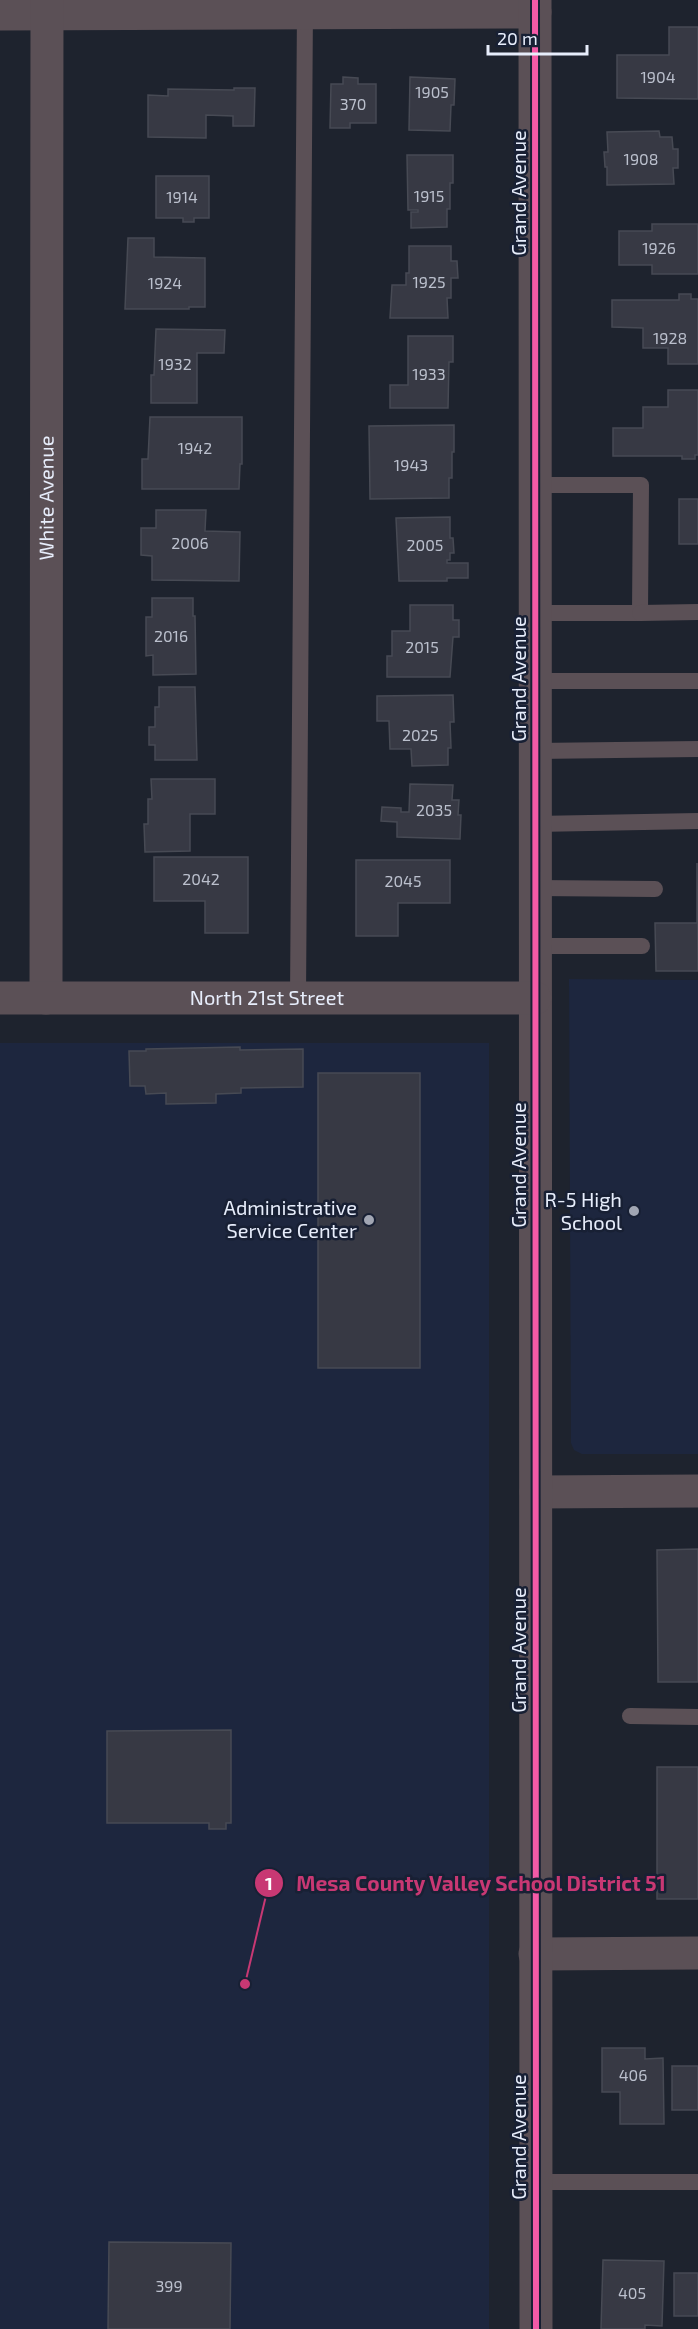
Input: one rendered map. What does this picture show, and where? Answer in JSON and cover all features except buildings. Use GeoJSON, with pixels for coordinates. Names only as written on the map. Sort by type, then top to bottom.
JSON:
{"type":"FeatureCollection","features":[{"type":"Feature","properties":{"kind":"street"},"geometry":{"type":"LineString","coordinates":[[0,14],[47,7],[535,6]]}},
{"type":"Feature","properties":{"kind":"street","name":"Grand Avenue"},"geometry":{"type":"LineString","coordinates":[[535,6],[536,2329]]}},
{"type":"Feature","properties":{"kind":"street","name":"White Avenue"},"geometry":{"type":"LineString","coordinates":[[46,998],[47,7]]}},
{"type":"Feature","properties":{"kind":"street","name":"North 21st Street"},"geometry":{"type":"LineString","coordinates":[[0,998],[535,998]]}},
{"type":"Feature","properties":{"kind":"street"},"geometry":{"type":"LineString","coordinates":[[536,1492],[698,1491]]}},
{"type":"Feature","properties":{"kind":"street"},"geometry":{"type":"LineString","coordinates":[[535,1954],[698,1953]]}},
{"type":"Feature","properties":{"kind":"lane"},"geometry":{"type":"LineString","coordinates":[[298,998],[304,7]]}},
{"type":"Feature","properties":{"kind":"lane"},"geometry":{"type":"LineString","coordinates":[[535,485],[640,485],[640,613]]}},
{"type":"Feature","properties":{"kind":"lane"},"geometry":{"type":"LineString","coordinates":[[535,613],[698,612]]}},
{"type":"Feature","properties":{"kind":"lane"},"geometry":{"type":"LineString","coordinates":[[535,681],[698,681]]}},
{"type":"Feature","properties":{"kind":"lane"},"geometry":{"type":"LineString","coordinates":[[535,752],[698,749]]}},
{"type":"Feature","properties":{"kind":"lane"},"geometry":{"type":"LineString","coordinates":[[535,824],[698,821]]}},
{"type":"Feature","properties":{"kind":"lane"},"geometry":{"type":"LineString","coordinates":[[535,888],[655,889]]}},
{"type":"Feature","properties":{"kind":"lane"},"geometry":{"type":"LineString","coordinates":[[535,946],[642,946]]}},
{"type":"Feature","properties":{"kind":"lane"},"geometry":{"type":"LineString","coordinates":[[630,1716],[698,1717]]}},
{"type":"Feature","properties":{"kind":"lane"},"geometry":{"type":"LineString","coordinates":[[535,2182],[698,2182]]}},
{"type":"Feature","properties":{"kind":"shaded area","name":"R-5 High School"},"geometry":{"type":"Polygon","coordinates":[[[569,979],[698,980],[698,1454],[582,1454],[574,1450],[571,1443],[569,979]]]}},
{"type":"Feature","properties":{"kind":"shaded area"},"geometry":{"type":"Polygon","coordinates":[[[0,1043],[489,1043],[489,2329],[0,2329],[0,1043]]]}},
{"type":"Feature","properties":{"kind":"cycle path"},"geometry":{"type":"LineString","coordinates":[[535,0],[536,2329]]}},
{"type":"Feature","properties":{"kind":"place","name":"R-5 High School"},"geometry":{"type":"Point","coordinates":[634,1211]}},
{"type":"Feature","properties":{"kind":"place","name":"Administrative Service Center"},"geometry":{"type":"Point","coordinates":[369,1220]}},
{"type":"Feature","properties":{"kind":"place","name":"Mesa County Valley School District 51"},"geometry":{"type":"Point","coordinates":[245,1984]}}]}
